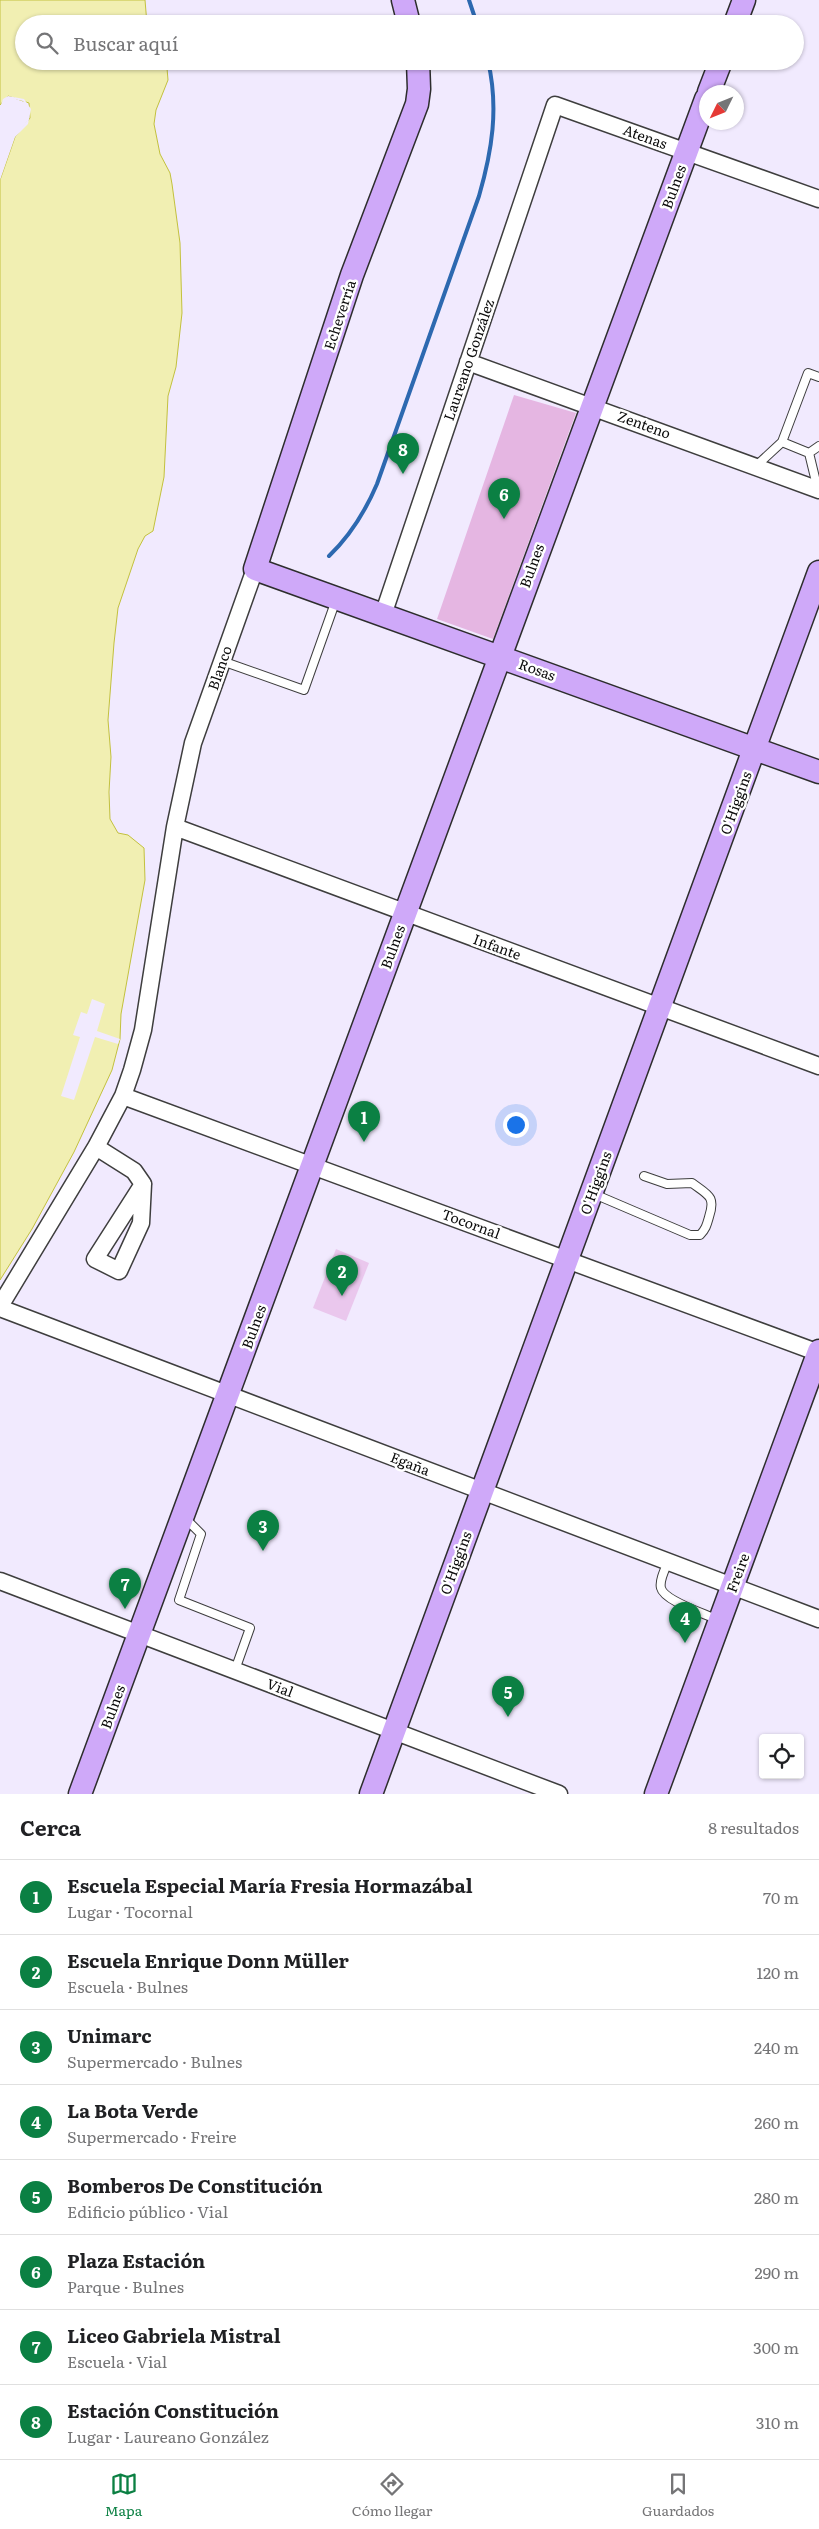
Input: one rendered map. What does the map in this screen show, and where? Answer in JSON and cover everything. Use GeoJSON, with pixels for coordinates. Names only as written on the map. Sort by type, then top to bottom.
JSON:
{"type":"FeatureCollection","features":[{"type":"Feature","properties":{"kind":"main road"},"geometry":{"type":"LineString","coordinates":[[404,0],[407,15]]}},
{"type":"Feature","properties":{"kind":"main road"},"geometry":{"type":"LineString","coordinates":[[738,15],[744,0]]}},
{"type":"Feature","properties":{"kind":"main road","name":"Echeverría"},"geometry":{"type":"LineString","coordinates":[[255,569],[352,275],[416,104],[419,89],[418,70]]}},
{"type":"Feature","properties":{"kind":"main road"},"geometry":{"type":"LineString","coordinates":[[712,85],[718,70]]}},
{"type":"Feature","properties":{"kind":"main road","name":"Bulnes"},"geometry":{"type":"LineString","coordinates":[[80,1794],[699,119]]}},
{"type":"Feature","properties":{"kind":"main road","name":"Rosas"},"geometry":{"type":"LineString","coordinates":[[255,569],[819,772]]}},
{"type":"Feature","properties":{"kind":"main road","name":"O'Higgins"},"geometry":{"type":"LineString","coordinates":[[371,1794],[756,749],[819,572]]}},
{"type":"Feature","properties":{"kind":"main road","name":"Freire"},"geometry":{"type":"LineString","coordinates":[[656,1794],[819,1352]]}},
{"type":"Feature","properties":{"kind":"street","name":"Atenas"},"geometry":{"type":"LineString","coordinates":[[555,105],[819,199]]}},
{"type":"Feature","properties":{"kind":"street","name":"Laureano González"},"geometry":{"type":"LineString","coordinates":[[383,614],[555,105]]}},
{"type":"Feature","properties":{"kind":"street","name":"Zenteno"},"geometry":{"type":"LineString","coordinates":[[468,362],[819,490]]}},
{"type":"Feature","properties":{"kind":"street","name":"Blanco"},"geometry":{"type":"LineString","coordinates":[[0,1307],[96,1146],[123,1096],[143,1030],[175,827],[187,768],[255,569]]}},
{"type":"Feature","properties":{"kind":"street","name":"Infante"},"geometry":{"type":"LineString","coordinates":[[175,827],[819,1066]]}},
{"type":"Feature","properties":{"kind":"street","name":"Tocornal"},"geometry":{"type":"LineString","coordinates":[[123,1096],[819,1352]]}},
{"type":"Feature","properties":{"kind":"street"},"geometry":{"type":"LineString","coordinates":[[96,1146],[134,1171],[143,1184],[141,1223],[118,1272],[95,1258],[143,1184]]}},
{"type":"Feature","properties":{"kind":"street","name":"Egaña"},"geometry":{"type":"LineString","coordinates":[[0,1307],[819,1620]]}},
{"type":"Feature","properties":{"kind":"street","name":"Vial"},"geometry":{"type":"LineString","coordinates":[[0,1581],[559,1794]]}},
{"type":"Feature","properties":{"kind":"lane"},"geometry":{"type":"LineString","coordinates":[[755,467],[782,442],[808,373],[819,377]]}},
{"type":"Feature","properties":{"kind":"lane"},"geometry":{"type":"LineString","coordinates":[[782,442],[809,453]]}},
{"type":"Feature","properties":{"kind":"lane"},"geometry":{"type":"LineString","coordinates":[[809,453],[819,446]]}},
{"type":"Feature","properties":{"kind":"lane"},"geometry":{"type":"LineString","coordinates":[[809,453],[819,490]]}},
{"type":"Feature","properties":{"kind":"lane"},"geometry":{"type":"LineString","coordinates":[[222,661],[304,690],[337,598]]}},
{"type":"Feature","properties":{"kind":"lane"},"geometry":{"type":"LineString","coordinates":[[593,1193],[690,1235],[700,1235],[706,1229],[713,1206],[708,1195],[692,1183],[667,1184],[644,1176]]}},
{"type":"Feature","properties":{"kind":"lane"},"geometry":{"type":"LineString","coordinates":[[183,1517],[201,1534],[179,1600],[250,1628],[235,1670]]}},
{"type":"Feature","properties":{"kind":"lane"},"geometry":{"type":"LineString","coordinates":[[668,1562],[660,1586],[662,1592],[670,1598],[720,1620]]}},
{"type":"Feature","properties":{"kind":"shaded area"},"geometry":{"type":"Polygon","coordinates":[[[0,0],[145,0],[146,15],[15,15],[15,70],[167,70],[168,80],[156,110],[154,124],[160,154],[170,173],[172,184],[180,243],[182,313],[176,367],[168,396],[164,477],[153,531],[145,536],[138,549],[118,608],[114,643],[108,720],[111,757],[110,819],[118,833],[128,835],[144,848],[145,880],[121,1014],[120,1039],[112,1070],[74,1152],[32,1229],[0,1280],[0,180],[15,137],[30,118],[29,103],[8,96],[0,105],[0,0]]]}},
{"type":"Feature","properties":{"kind":"shaded area"},"geometry":{"type":"Polygon","coordinates":[[[514,395],[576,413],[493,639],[437,619],[514,395]]]}},
{"type":"Feature","properties":{"kind":"shaded area"},"geometry":{"type":"Polygon","coordinates":[[[336,1249],[369,1263],[346,1321],[313,1308],[336,1249]]]}},
{"type":"Feature","properties":{"kind":"pier"},"geometry":{"type":"Polygon","coordinates":[[[8,96],[24,99],[31,109],[28,124],[15,137],[0,180],[0,172],[13,136],[26,122],[29,110],[23,101],[9,98],[0,108],[3,99],[8,96]]]}},
{"type":"Feature","properties":{"kind":"pier"},"geometry":{"type":"Polygon","coordinates":[[[92,999],[105,1004],[97,1031],[120,1039],[118,1044],[95,1037],[74,1100],[61,1096],[80,1037],[73,1035],[81,1012],[87,1014],[92,999]]]}},
{"type":"Feature","properties":{"kind":"railway"},"geometry":{"type":"LineString","coordinates":[[469,0],[474,15]]}},
{"type":"Feature","properties":{"kind":"railway"},"geometry":{"type":"LineString","coordinates":[[329,556],[357,523],[377,484],[479,196],[493,129],[493,96],[490,70]]}},
{"type":"Feature","properties":{"kind":"place","name":"Estación Constitución"},"geometry":{"type":"Point","coordinates":[403,474]}},
{"type":"Feature","properties":{"kind":"place","name":"Plaza Estación"},"geometry":{"type":"Point","coordinates":[504,519]}},
{"type":"Feature","properties":{"kind":"place","name":"Escuela Especial María Fresia Hormazábal"},"geometry":{"type":"Point","coordinates":[364,1142]}},
{"type":"Feature","properties":{"kind":"place","name":"Escuela Enrique Donn Müller"},"geometry":{"type":"Point","coordinates":[342,1296]}},
{"type":"Feature","properties":{"kind":"place","name":"Unimarc"},"geometry":{"type":"Point","coordinates":[263,1551]}},
{"type":"Feature","properties":{"kind":"place","name":"Liceo Gabriela Mistral"},"geometry":{"type":"Point","coordinates":[125,1609]}},
{"type":"Feature","properties":{"kind":"place","name":"La Bota Verde"},"geometry":{"type":"Point","coordinates":[685,1643]}},
{"type":"Feature","properties":{"kind":"place","name":"Bomberos De Constitución"},"geometry":{"type":"Point","coordinates":[508,1717]}}]}
